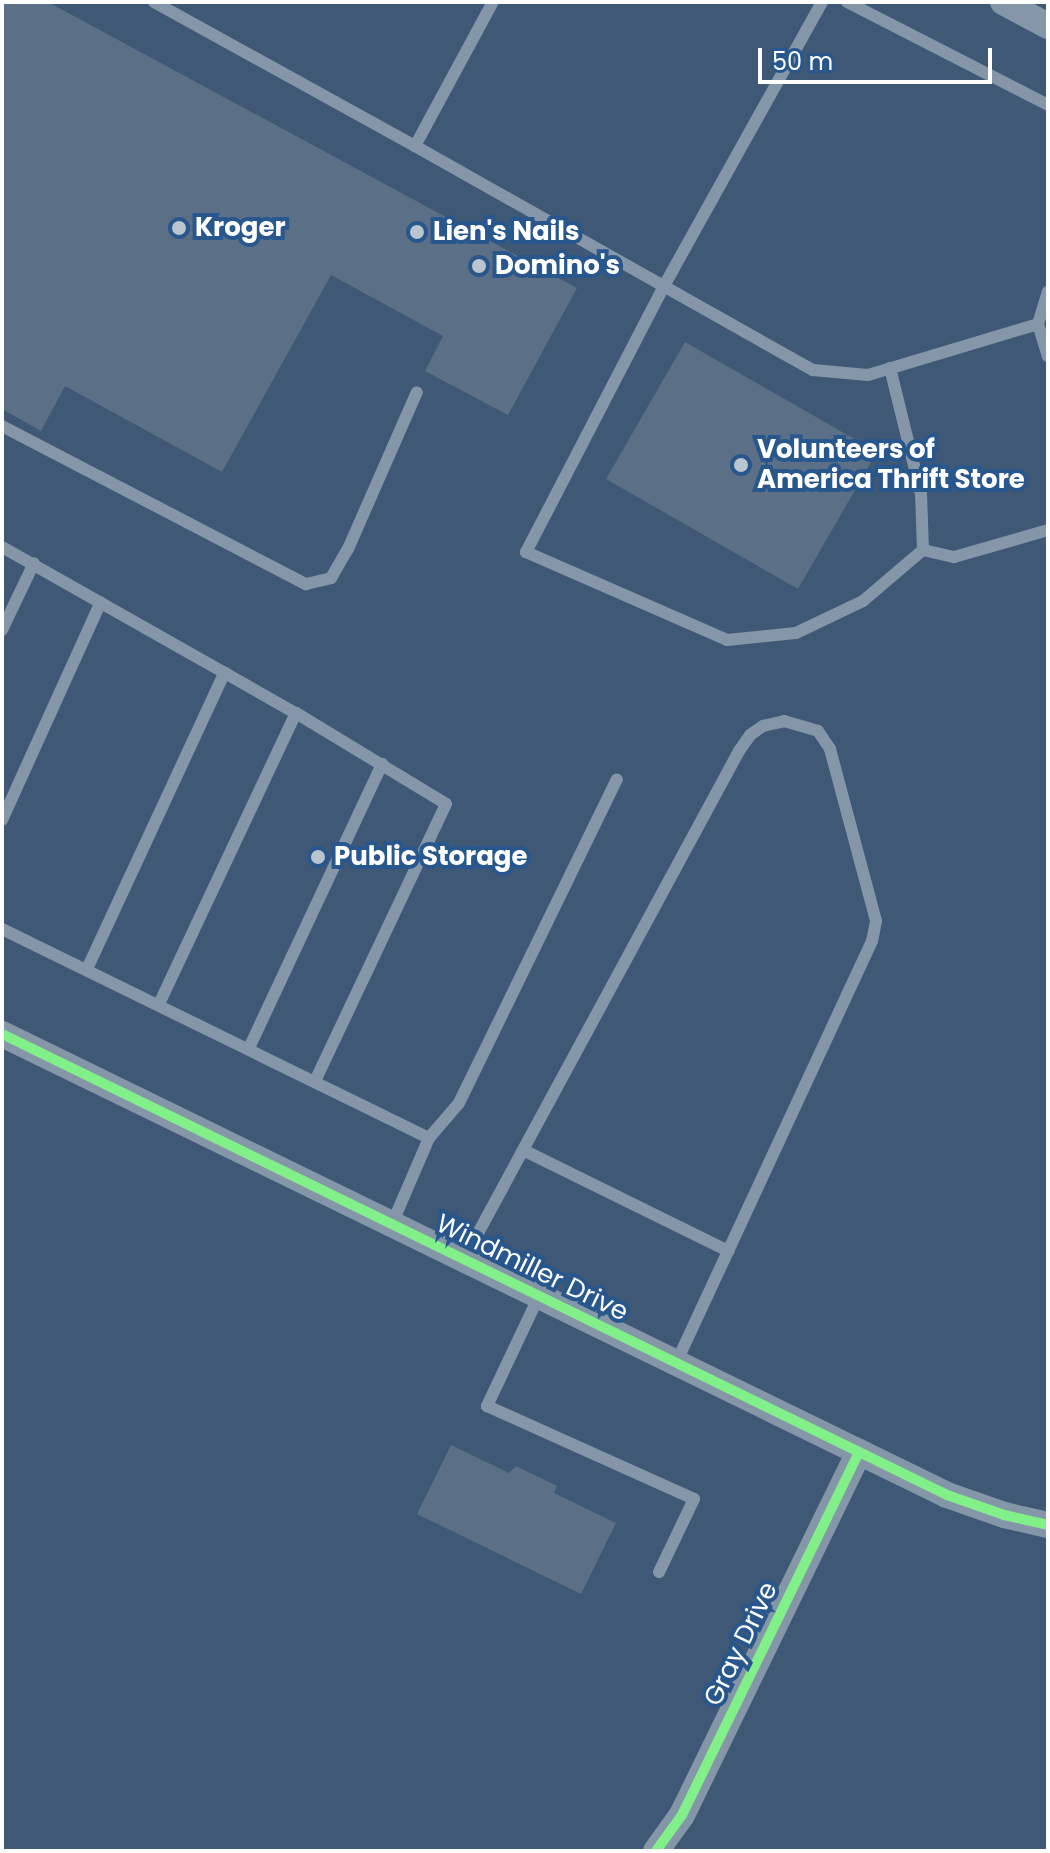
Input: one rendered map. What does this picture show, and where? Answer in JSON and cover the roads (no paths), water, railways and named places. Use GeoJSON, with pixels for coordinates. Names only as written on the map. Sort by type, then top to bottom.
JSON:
{"type":"FeatureCollection","features":[{"type":"Feature","properties":{"kind":"street"},"geometry":{"type":"LineString","coordinates":[[1003,2],[1048,26]]}},
{"type":"Feature","properties":{"kind":"street","name":"Windmiller Drive"},"geometry":{"type":"LineString","coordinates":[[2,1034],[947,1495],[1004,1515],[1048,1525]]}},
{"type":"Feature","properties":{"kind":"street","name":"Gray Drive"},"geometry":{"type":"LineString","coordinates":[[656,1851],[682,1815],[859,1452]]}},
{"type":"Feature","properties":{"kind":"lane"},"geometry":{"type":"LineString","coordinates":[[154,2],[813,370],[868,375],[1038,324]]}},
{"type":"Feature","properties":{"kind":"lane"},"geometry":{"type":"LineString","coordinates":[[415,146],[493,2]]}},
{"type":"Feature","properties":{"kind":"lane"},"geometry":{"type":"LineString","coordinates":[[822,2],[664,286],[526,552],[727,640],[796,633],[863,601],[923,550]]}},
{"type":"Feature","properties":{"kind":"lane"},"geometry":{"type":"LineString","coordinates":[[847,2],[1048,105]]}},
{"type":"Feature","properties":{"kind":"lane"},"geometry":{"type":"LineString","coordinates":[[1048,291],[1038,324],[1048,357]]}},
{"type":"Feature","properties":{"kind":"lane"},"geometry":{"type":"LineString","coordinates":[[890,368],[921,494],[923,550]]}},
{"type":"Feature","properties":{"kind":"lane"},"geometry":{"type":"LineString","coordinates":[[2,426],[306,584],[331,578],[348,549],[417,392]]}},
{"type":"Feature","properties":{"kind":"lane"},"geometry":{"type":"LineString","coordinates":[[923,550],[954,557],[1048,530]]}},
{"type":"Feature","properties":{"kind":"lane"},"geometry":{"type":"LineString","coordinates":[[2,547],[296,713],[446,804],[315,1081]]}},
{"type":"Feature","properties":{"kind":"lane"},"geometry":{"type":"LineString","coordinates":[[2,630],[34,563]]}},
{"type":"Feature","properties":{"kind":"lane"},"geometry":{"type":"LineString","coordinates":[[2,820],[101,602]]}},
{"type":"Feature","properties":{"kind":"lane"},"geometry":{"type":"LineString","coordinates":[[87,969],[225,672]]}},
{"type":"Feature","properties":{"kind":"lane"},"geometry":{"type":"LineString","coordinates":[[159,1004],[296,713]]}},
{"type":"Feature","properties":{"kind":"lane"},"geometry":{"type":"LineString","coordinates":[[464,1259],[739,751],[750,735],[763,726],[784,721],[818,731],[830,749],[876,921],[867,953],[676,1363]]}},
{"type":"Feature","properties":{"kind":"lane"},"geometry":{"type":"LineString","coordinates":[[249,1048],[382,764]]}},
{"type":"Feature","properties":{"kind":"lane"},"geometry":{"type":"LineString","coordinates":[[392,1224],[429,1138],[459,1103],[617,779]]}},
{"type":"Feature","properties":{"kind":"lane"},"geometry":{"type":"LineString","coordinates":[[2,929],[429,1138]]}},
{"type":"Feature","properties":{"kind":"lane"},"geometry":{"type":"LineString","coordinates":[[523,1150],[728,1251]]}},
{"type":"Feature","properties":{"kind":"lane"},"geometry":{"type":"LineString","coordinates":[[539,1296],[487,1406],[694,1499],[659,1572]]}},
{"type":"Feature","properties":{"kind":"place","name":"Kroger"},"geometry":{"type":"Point","coordinates":[179,228]}},
{"type":"Feature","properties":{"kind":"place","name":"Lien's Nails"},"geometry":{"type":"Point","coordinates":[417,232]}},
{"type":"Feature","properties":{"kind":"place","name":"Domino's"},"geometry":{"type":"Point","coordinates":[479,266]}},
{"type":"Feature","properties":{"kind":"place","name":"Volunteers of America Thrift Store"},"geometry":{"type":"Point","coordinates":[741,465]}},
{"type":"Feature","properties":{"kind":"place","name":"Public Storage"},"geometry":{"type":"Point","coordinates":[318,857]}}]}
